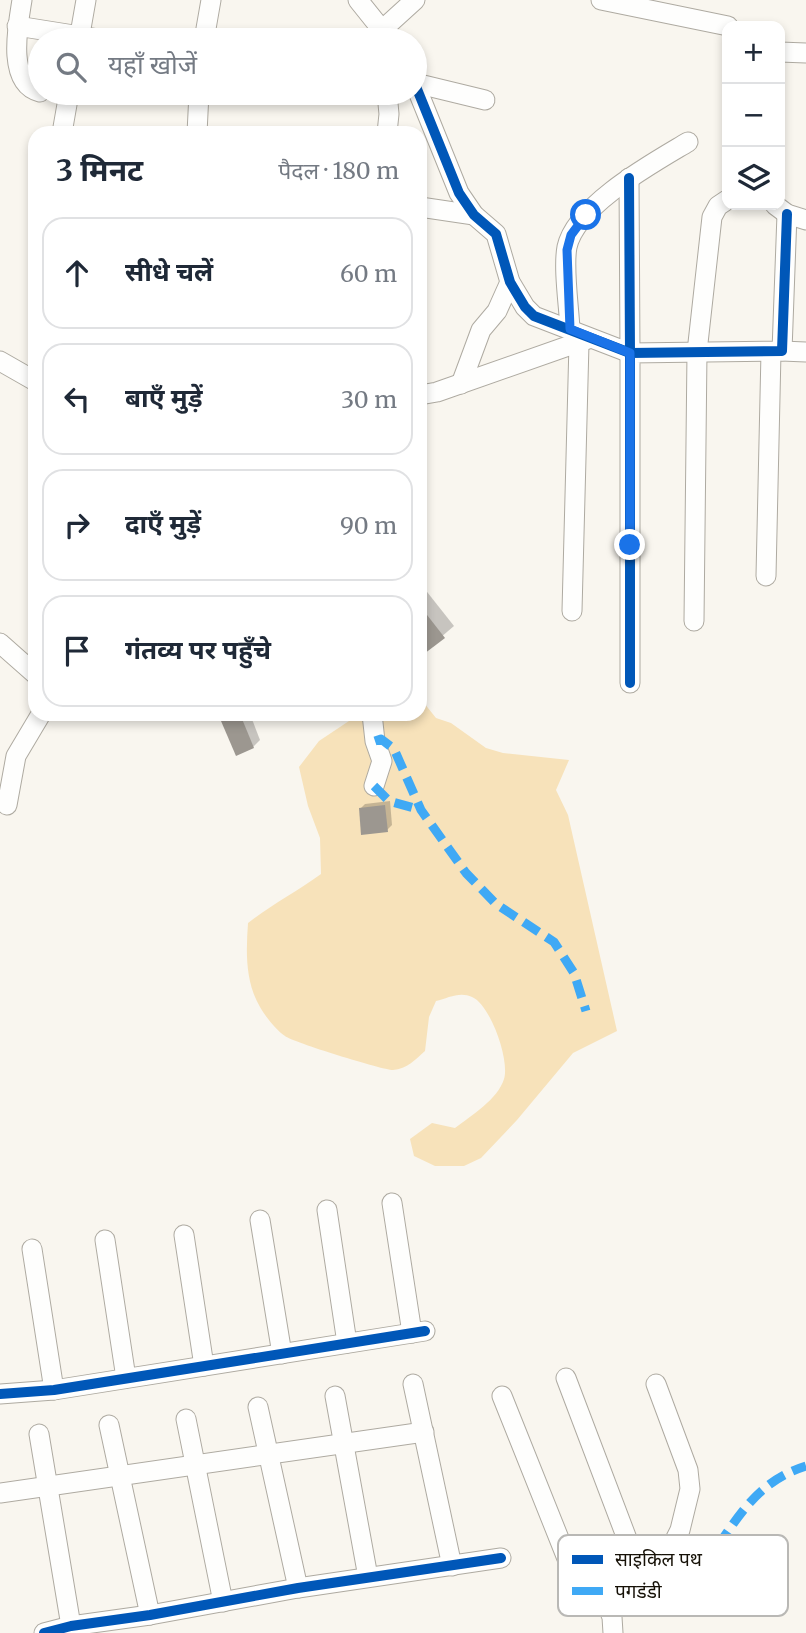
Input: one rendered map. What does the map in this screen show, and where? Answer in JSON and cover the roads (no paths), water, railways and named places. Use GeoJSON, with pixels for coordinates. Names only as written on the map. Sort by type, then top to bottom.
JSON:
{"type":"FeatureCollection","features":[{"type":"Feature","properties":{"kind":"street"},"geometry":{"type":"LineString","coordinates":[[22,0],[15,52],[28,84]]}},
{"type":"Feature","properties":{"kind":"street"},"geometry":{"type":"LineString","coordinates":[[81,28],[86,0]]}},
{"type":"Feature","properties":{"kind":"street"},"geometry":{"type":"LineString","coordinates":[[206,28],[211,0]]}},
{"type":"Feature","properties":{"kind":"street"},"geometry":{"type":"LineString","coordinates":[[358,0],[378,28]]}},
{"type":"Feature","properties":{"kind":"street"},"geometry":{"type":"LineString","coordinates":[[392,28],[415,0]]}},
{"type":"Feature","properties":{"kind":"street"},"geometry":{"type":"LineString","coordinates":[[601,0],[722,25]]}},
{"type":"Feature","properties":{"kind":"street"},"geometry":{"type":"LineString","coordinates":[[17,26],[28,28]]}},
{"type":"Feature","properties":{"kind":"street"},"geometry":{"type":"LineString","coordinates":[[785,52],[806,53]]}},
{"type":"Feature","properties":{"kind":"street"},"geometry":{"type":"LineString","coordinates":[[427,87],[485,100]]}},
{"type":"Feature","properties":{"kind":"street"},"geometry":{"type":"LineString","coordinates":[[63,126],[67,105]]}},
{"type":"Feature","properties":{"kind":"street"},"geometry":{"type":"LineString","coordinates":[[197,126],[198,105]]}},
{"type":"Feature","properties":{"kind":"street"},"geometry":{"type":"LineString","coordinates":[[388,105],[388,126]]}},
{"type":"Feature","properties":{"kind":"street"},"geometry":{"type":"LineString","coordinates":[[423,105],[459,193],[474,215],[496,234],[510,282],[525,307],[534,316],[581,337],[630,353],[806,352]]}},
{"type":"Feature","properties":{"kind":"street"},"geometry":{"type":"LineString","coordinates":[[572,611],[581,337],[567,250],[571,235],[586,215],[629,178],[688,142]]}},
{"type":"Feature","properties":{"kind":"street"},"geometry":{"type":"LineString","coordinates":[[629,178],[630,683]]}},
{"type":"Feature","properties":{"kind":"street"},"geometry":{"type":"LineString","coordinates":[[694,621],[697,352],[712,217],[722,203]]}},
{"type":"Feature","properties":{"kind":"street"},"geometry":{"type":"LineString","coordinates":[[427,208],[474,215]]}},
{"type":"Feature","properties":{"kind":"street"},"geometry":{"type":"LineString","coordinates":[[766,576],[781,210]]}},
{"type":"Feature","properties":{"kind":"street"},"geometry":{"type":"LineString","coordinates":[[784,210],[806,219]]}},
{"type":"Feature","properties":{"kind":"street"},"geometry":{"type":"LineString","coordinates":[[461,384],[481,330],[497,311],[510,282]]}},
{"type":"Feature","properties":{"kind":"street"},"geometry":{"type":"LineString","coordinates":[[427,394],[461,384],[581,337]]}},
{"type":"Feature","properties":{"kind":"street"},"geometry":{"type":"LineString","coordinates":[[0,361],[28,377]]}},
{"type":"Feature","properties":{"kind":"street"},"geometry":{"type":"LineString","coordinates":[[0,643],[28,668]]}},
{"type":"Feature","properties":{"kind":"street"},"geometry":{"type":"LineString","coordinates":[[7,805],[16,755],[37,721]]}},
{"type":"Feature","properties":{"kind":"street"},"geometry":{"type":"LineString","coordinates":[[373,721],[375,741],[382,761],[374,786]]}},
{"type":"Feature","properties":{"kind":"street"},"geometry":{"type":"LineString","coordinates":[[0,1394],[54,1390],[418,1332],[392,1203]]}},
{"type":"Feature","properties":{"kind":"street"},"geometry":{"type":"LineString","coordinates":[[327,1210],[347,1343]]}},
{"type":"Feature","properties":{"kind":"street"},"geometry":{"type":"LineString","coordinates":[[260,1220],[282,1354]]}},
{"type":"Feature","properties":{"kind":"street"},"geometry":{"type":"LineString","coordinates":[[184,1235],[204,1366]]}},
{"type":"Feature","properties":{"kind":"street"},"geometry":{"type":"LineString","coordinates":[[105,1240],[126,1378]]}},
{"type":"Feature","properties":{"kind":"street"},"geometry":{"type":"LineString","coordinates":[[32,1249],[54,1390]]}},
{"type":"Feature","properties":{"kind":"street"},"geometry":{"type":"LineString","coordinates":[[566,1378],[626,1535]]}},
{"type":"Feature","properties":{"kind":"street"},"geometry":{"type":"LineString","coordinates":[[413,1384],[452,1566]]}},
{"type":"Feature","properties":{"kind":"street"},"geometry":{"type":"LineString","coordinates":[[656,1384],[688,1470],[690,1489],[678,1535]]}},
{"type":"Feature","properties":{"kind":"street"},"geometry":{"type":"LineString","coordinates":[[335,1396],[368,1577]]}},
{"type":"Feature","properties":{"kind":"street"},"geometry":{"type":"LineString","coordinates":[[502,1396],[558,1536]]}},
{"type":"Feature","properties":{"kind":"street"},"geometry":{"type":"LineString","coordinates":[[258,1407],[298,1587]]}},
{"type":"Feature","properties":{"kind":"street"},"geometry":{"type":"LineString","coordinates":[[186,1419],[223,1602]]}},
{"type":"Feature","properties":{"kind":"street"},"geometry":{"type":"LineString","coordinates":[[109,1424],[150,1615]]}},
{"type":"Feature","properties":{"kind":"street"},"geometry":{"type":"LineString","coordinates":[[0,1493],[424,1432]]}},
{"type":"Feature","properties":{"kind":"street"},"geometry":{"type":"LineString","coordinates":[[39,1434],[71,1626]]}},
{"type":"Feature","properties":{"kind":"street"},"geometry":{"type":"LineString","coordinates":[[44,1633],[298,1587],[501,1558]]}}]}
